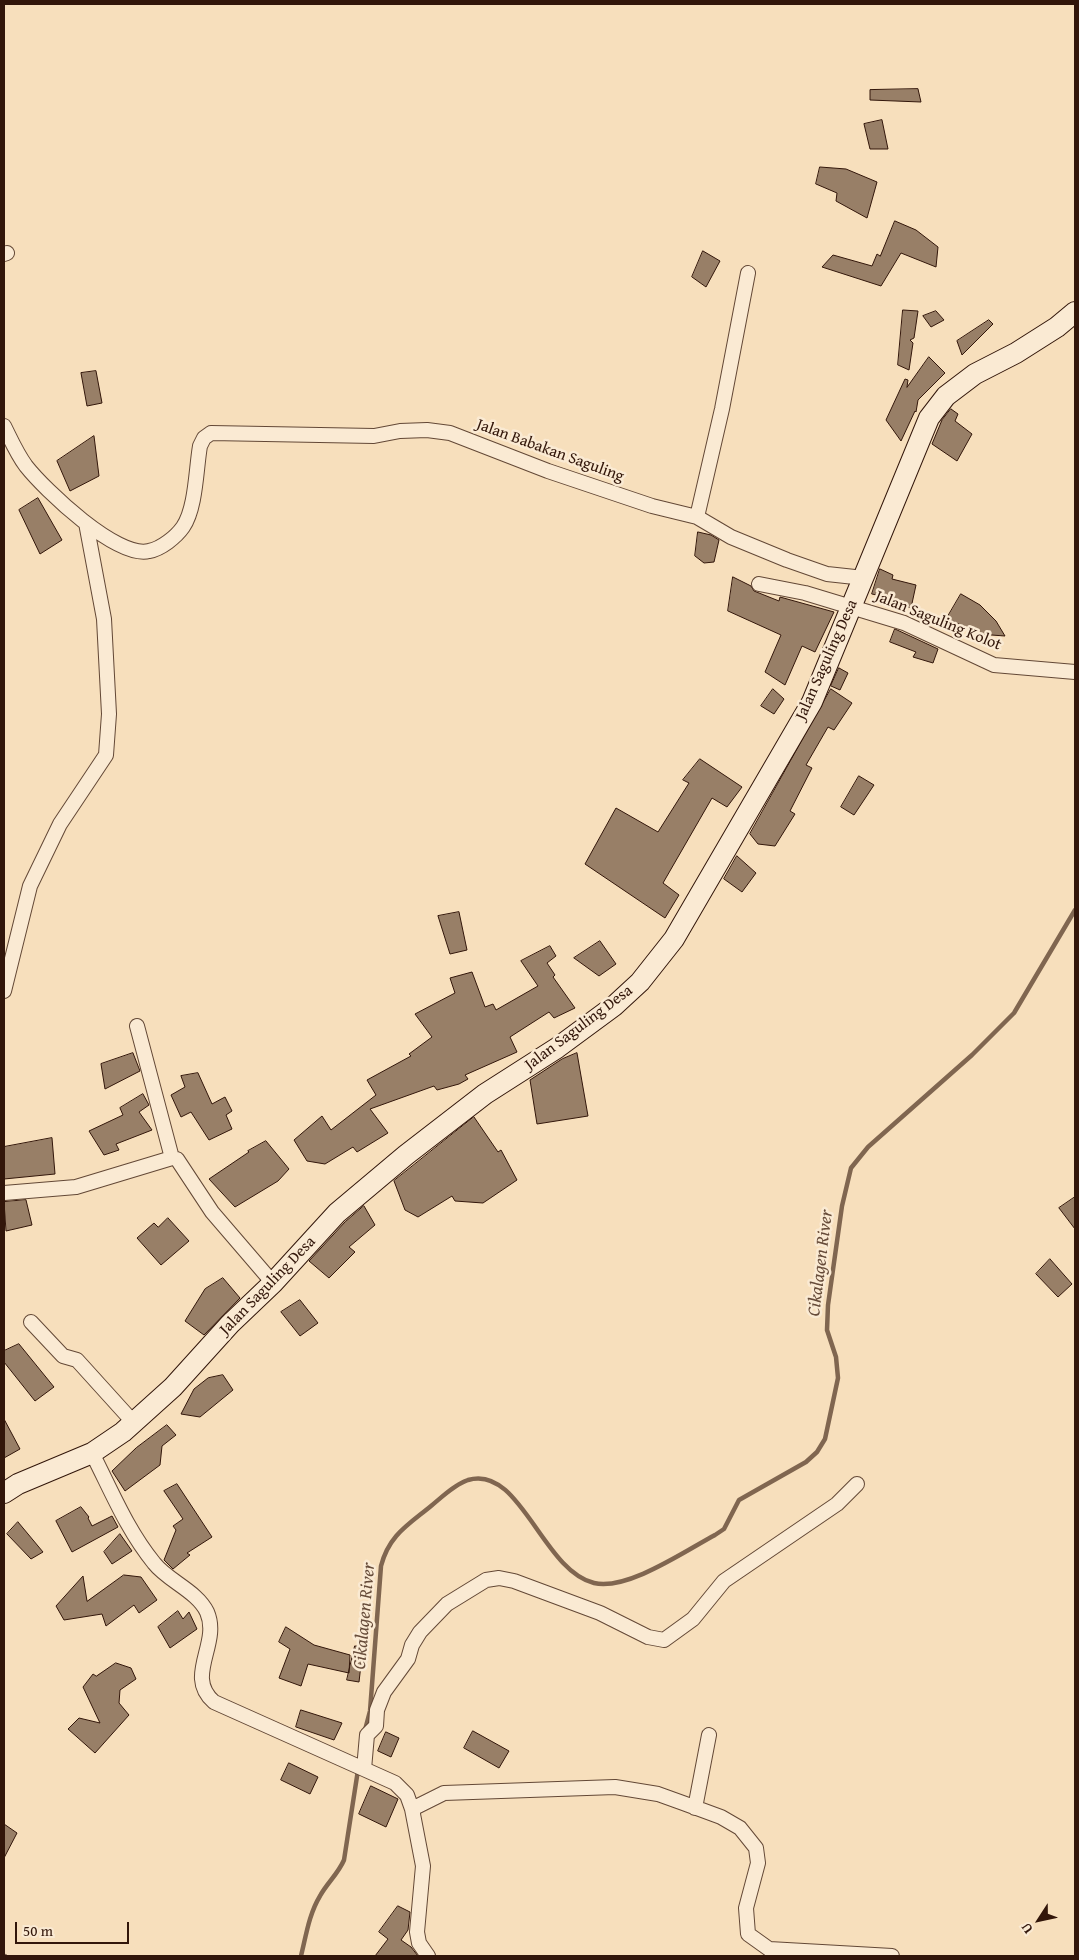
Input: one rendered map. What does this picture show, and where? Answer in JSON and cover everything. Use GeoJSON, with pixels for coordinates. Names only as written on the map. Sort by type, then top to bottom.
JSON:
{"type":"FeatureCollection","features":[{"type":"Feature","properties":{"kind":"street"},"geometry":{"type":"LineString","coordinates":[[697,518],[722,409],[748,273]]}},
{"type":"Feature","properties":{"kind":"street","name":"Jalan Saguling Desa"},"geometry":{"type":"LineString","coordinates":[[4,1493],[18,1484],[92,1453],[134,1423],[173,1388],[230,1324],[273,1283],[337,1213],[406,1155],[485,1094],[557,1048],[600,1016],[640,982],[674,938],[812,702],[929,418],[946,396],[975,374],[1016,353],[1075,312]]}},
{"type":"Feature","properties":{"kind":"street"},"geometry":{"type":"LineString","coordinates":[[4,426],[26,466],[48,490],[86,523],[104,619],[109,714],[106,755],[60,824],[30,886],[4,991]]}},
{"type":"Feature","properties":{"kind":"street","name":"Jalan Babakan Saguling"},"geometry":{"type":"LineString","coordinates":[[86,523],[116,544],[134,551],[148,552],[167,542],[182,528],[190,514],[200,446],[204,438],[211,433],[374,436],[400,431],[427,430],[450,433],[548,471],[652,506],[697,518],[731,537],[827,574],[864,578]]}},
{"type":"Feature","properties":{"kind":"street","name":"Jalan Saguling Kolot"},"geometry":{"type":"LineString","coordinates":[[759,584],[806,593],[904,623],[994,665],[1075,672]]}},
{"type":"Feature","properties":{"kind":"street"},"geometry":{"type":"LineString","coordinates":[[137,1026],[172,1158]]}},
{"type":"Feature","properties":{"kind":"street"},"geometry":{"type":"LineString","coordinates":[[4,1193],[76,1187],[172,1158],[179,1160],[212,1212],[273,1283]]}},
{"type":"Feature","properties":{"kind":"street"},"geometry":{"type":"LineString","coordinates":[[30,1322],[62,1356],[77,1360],[134,1423]]}},
{"type":"Feature","properties":{"kind":"street"},"geometry":{"type":"LineString","coordinates":[[92,1453],[136,1539],[162,1572],[193,1596],[206,1611],[210,1622],[210,1638],[201,1683],[207,1696],[225,1708],[395,1783],[407,1795],[412,1809],[423,1866],[417,1932],[419,1943],[428,1956]]}},
{"type":"Feature","properties":{"kind":"street"},"geometry":{"type":"LineString","coordinates":[[360,1768],[368,1735],[376,1726],[377,1710],[384,1692],[408,1659],[412,1646],[420,1632],[447,1604],[475,1585],[486,1580],[499,1578],[514,1581],[600,1613],[648,1637],[664,1640],[697,1614],[724,1581],[837,1504],[857,1484]]}},
{"type":"Feature","properties":{"kind":"street"},"geometry":{"type":"LineString","coordinates":[[695,1808],[709,1735]]}},
{"type":"Feature","properties":{"kind":"street"},"geometry":{"type":"LineString","coordinates":[[412,1809],[444,1793],[615,1787],[658,1794],[721,1817],[740,1828],[756,1848],[758,1863],[746,1908],[748,1934],[755,1941],[769,1949],[892,1956]]}},
{"type":"Feature","properties":{"kind":"building"},"geometry":{"type":"Polygon","coordinates":[[[918,89],[921,102],[870,100],[870,90],[918,89]]]}},
{"type":"Feature","properties":{"kind":"building"},"geometry":{"type":"Polygon","coordinates":[[[882,120],[888,149],[870,149],[864,124],[882,120]]]}},
{"type":"Feature","properties":{"kind":"building"},"geometry":{"type":"Polygon","coordinates":[[[820,167],[846,169],[877,182],[867,218],[836,201],[837,193],[816,184],[820,167]]]}},
{"type":"Feature","properties":{"kind":"building"},"geometry":{"type":"Polygon","coordinates":[[[895,221],[916,230],[938,247],[936,267],[901,253],[881,286],[822,267],[833,255],[872,266],[877,254],[880,256],[895,221]]]}},
{"type":"Feature","properties":{"kind":"building"},"geometry":{"type":"Polygon","coordinates":[[[703,251],[720,261],[706,287],[692,277],[703,251]]]}},
{"type":"Feature","properties":{"kind":"building"},"geometry":{"type":"Polygon","coordinates":[[[903,310],[918,311],[914,338],[910,340],[913,343],[909,370],[898,365],[903,310]]]}},
{"type":"Feature","properties":{"kind":"building"},"geometry":{"type":"Polygon","coordinates":[[[936,311],[944,320],[931,327],[923,316],[936,311]]]}},
{"type":"Feature","properties":{"kind":"building"},"geometry":{"type":"Polygon","coordinates":[[[989,320],[993,324],[962,355],[957,341],[989,320]]]}},
{"type":"Feature","properties":{"kind":"building"},"geometry":{"type":"Polygon","coordinates":[[[929,357],[945,373],[918,400],[916,412],[901,441],[886,420],[905,379],[908,380],[907,387],[929,357]]]}},
{"type":"Feature","properties":{"kind":"building"},"geometry":{"type":"Polygon","coordinates":[[[96,371],[102,403],[87,406],[81,373],[96,371]]]}},
{"type":"Feature","properties":{"kind":"building"},"geometry":{"type":"Polygon","coordinates":[[[951,409],[958,414],[955,421],[972,434],[957,461],[932,444],[942,420],[951,409]]]}},
{"type":"Feature","properties":{"kind":"building"},"geometry":{"type":"Polygon","coordinates":[[[94,436],[99,476],[70,491],[57,461],[94,436]]]}},
{"type":"Feature","properties":{"kind":"building"},"geometry":{"type":"Polygon","coordinates":[[[38,498],[62,540],[40,554],[19,510],[38,498]]]}},
{"type":"Feature","properties":{"kind":"building"},"geometry":{"type":"Polygon","coordinates":[[[698,532],[711,535],[719,540],[714,562],[704,563],[695,556],[698,532]]]}},
{"type":"Feature","properties":{"kind":"building"},"geometry":{"type":"Polygon","coordinates":[[[880,569],[893,575],[892,579],[916,585],[911,608],[894,602],[894,599],[872,594],[880,569]]]}},
{"type":"Feature","properties":{"kind":"building"},"geometry":{"type":"Polygon","coordinates":[[[733,577],[751,586],[754,591],[779,601],[780,597],[834,612],[815,652],[802,646],[785,685],[765,672],[781,635],[728,611],[733,577]]]}},
{"type":"Feature","properties":{"kind":"building"},"geometry":{"type":"Polygon","coordinates":[[[961,594],[980,605],[996,621],[1005,636],[978,634],[947,618],[961,594]]]}},
{"type":"Feature","properties":{"kind":"building"},"geometry":{"type":"Polygon","coordinates":[[[895,629],[938,649],[933,663],[913,657],[916,652],[890,642],[895,629]]]}},
{"type":"Feature","properties":{"kind":"building"},"geometry":{"type":"Polygon","coordinates":[[[839,668],[848,673],[840,690],[831,686],[839,668]]]}},
{"type":"Feature","properties":{"kind":"building"},"geometry":{"type":"Polygon","coordinates":[[[773,689],[784,699],[774,714],[761,706],[773,689]]]}},
{"type":"Feature","properties":{"kind":"building"},"geometry":{"type":"Polygon","coordinates":[[[831,689],[852,703],[834,730],[828,727],[806,765],[812,768],[790,811],[795,814],[775,846],[758,844],[750,834],[831,689]]]}},
{"type":"Feature","properties":{"kind":"building"},"geometry":{"type":"Polygon","coordinates":[[[700,759],[742,787],[727,807],[712,798],[663,883],[679,895],[665,918],[585,864],[616,808],[658,832],[689,783],[683,780],[700,759]]]}},
{"type":"Feature","properties":{"kind":"building"},"geometry":{"type":"Polygon","coordinates":[[[859,776],[874,785],[854,815],[841,807],[859,776]]]}},
{"type":"Feature","properties":{"kind":"building"},"geometry":{"type":"Polygon","coordinates":[[[737,856],[756,873],[742,892],[724,879],[737,856]]]}},
{"type":"Feature","properties":{"kind":"building"},"geometry":{"type":"Polygon","coordinates":[[[459,912],[467,950],[450,954],[438,916],[459,912]]]}},
{"type":"Feature","properties":{"kind":"building"},"geometry":{"type":"Polygon","coordinates":[[[600,941],[616,964],[599,976],[574,958],[600,941]]]}},
{"type":"Feature","properties":{"kind":"building"},"geometry":{"type":"Polygon","coordinates":[[[550,946],[556,956],[547,963],[555,975],[553,977],[575,1008],[554,1018],[549,1012],[510,1037],[517,1052],[465,1075],[468,1079],[459,1084],[437,1090],[434,1086],[370,1109],[388,1133],[357,1152],[353,1147],[325,1164],[307,1161],[294,1140],[322,1116],[331,1130],[376,1095],[367,1080],[411,1056],[409,1054],[432,1037],[415,1014],[455,993],[450,978],[472,972],[485,1007],[493,1004],[496,1010],[538,986],[521,961],[550,946]]]}},
{"type":"Feature","properties":{"kind":"building"},"geometry":{"type":"Polygon","coordinates":[[[133,1053],[140,1071],[105,1089],[101,1064],[133,1053]]]}},
{"type":"Feature","properties":{"kind":"building"},"geometry":{"type":"Polygon","coordinates":[[[577,1053],[588,1116],[537,1124],[530,1080],[562,1059],[577,1053]]]}},
{"type":"Feature","properties":{"kind":"building"},"geometry":{"type":"Polygon","coordinates":[[[198,1073],[212,1104],[225,1097],[232,1111],[226,1115],[232,1129],[209,1140],[191,1112],[181,1117],[171,1095],[185,1087],[181,1076],[198,1073]]]}},
{"type":"Feature","properties":{"kind":"building"},"geometry":{"type":"Polygon","coordinates":[[[143,1094],[149,1105],[139,1112],[152,1130],[116,1144],[119,1150],[104,1155],[89,1131],[123,1115],[120,1108],[143,1094]]]}},
{"type":"Feature","properties":{"kind":"building"},"geometry":{"type":"Polygon","coordinates":[[[474,1117],[498,1152],[501,1150],[517,1180],[483,1203],[455,1201],[452,1196],[418,1217],[405,1210],[394,1181],[474,1117]]]}},
{"type":"Feature","properties":{"kind":"building"},"geometry":{"type":"Polygon","coordinates":[[[52,1138],[55,1174],[4,1179],[4,1147],[52,1138]]]}},
{"type":"Feature","properties":{"kind":"building"},"geometry":{"type":"Polygon","coordinates":[[[266,1141],[289,1169],[278,1181],[235,1207],[209,1179],[248,1151],[266,1141]]]}},
{"type":"Feature","properties":{"kind":"building"},"geometry":{"type":"Polygon","coordinates":[[[1075,1197],[1075,1229],[1059,1208],[1075,1197]]]}},
{"type":"Feature","properties":{"kind":"building"},"geometry":{"type":"Polygon","coordinates":[[[26,1200],[32,1225],[6,1231],[4,1202],[26,1200]]]}},
{"type":"Feature","properties":{"kind":"building"},"geometry":{"type":"Polygon","coordinates":[[[364,1206],[375,1225],[349,1247],[355,1252],[329,1278],[309,1261],[345,1222],[364,1206]]]}},
{"type":"Feature","properties":{"kind":"building"},"geometry":{"type":"Polygon","coordinates":[[[168,1218],[189,1241],[161,1265],[137,1238],[154,1223],[158,1227],[168,1218]]]}},
{"type":"Feature","properties":{"kind":"building"},"geometry":{"type":"Polygon","coordinates":[[[1050,1259],[1072,1284],[1058,1297],[1036,1274],[1050,1259]]]}},
{"type":"Feature","properties":{"kind":"building"},"geometry":{"type":"Polygon","coordinates":[[[223,1278],[240,1298],[204,1335],[185,1321],[205,1289],[223,1278]]]}},
{"type":"Feature","properties":{"kind":"building"},"geometry":{"type":"Polygon","coordinates":[[[300,1300],[318,1323],[300,1336],[281,1312],[300,1300]]]}},
{"type":"Feature","properties":{"kind":"building"},"geometry":{"type":"Polygon","coordinates":[[[19,1344],[54,1387],[35,1401],[4,1362],[4,1351],[19,1344]]]}},
{"type":"Feature","properties":{"kind":"building"},"geometry":{"type":"Polygon","coordinates":[[[223,1375],[233,1390],[200,1417],[181,1414],[194,1389],[208,1378],[223,1375]]]}},
{"type":"Feature","properties":{"kind":"building"},"geometry":{"type":"Polygon","coordinates":[[[4,1419],[20,1449],[4,1458],[4,1419]]]}},
{"type":"Feature","properties":{"kind":"building"},"geometry":{"type":"Polygon","coordinates":[[[167,1425],[176,1435],[162,1446],[160,1465],[125,1491],[112,1471],[136,1448],[167,1425]]]}},
{"type":"Feature","properties":{"kind":"building"},"geometry":{"type":"Polygon","coordinates":[[[177,1484],[212,1537],[187,1553],[190,1555],[173,1569],[164,1560],[176,1530],[173,1526],[183,1519],[164,1491],[177,1484]]]}},
{"type":"Feature","properties":{"kind":"building"},"geometry":{"type":"Polygon","coordinates":[[[81,1507],[89,1517],[92,1526],[112,1516],[118,1527],[72,1552],[56,1521],[81,1507]]]}},
{"type":"Feature","properties":{"kind":"building"},"geometry":{"type":"Polygon","coordinates":[[[18,1522],[43,1552],[31,1559],[7,1534],[18,1522]]]}},
{"type":"Feature","properties":{"kind":"building"},"geometry":{"type":"Polygon","coordinates":[[[120,1534],[132,1551],[112,1564],[104,1552],[120,1534]]]}},
{"type":"Feature","properties":{"kind":"building"},"geometry":{"type":"Polygon","coordinates":[[[124,1575],[141,1577],[157,1600],[139,1613],[134,1605],[106,1626],[102,1614],[64,1620],[56,1606],[83,1576],[87,1601],[124,1575]]]}},
{"type":"Feature","properties":{"kind":"building"},"geometry":{"type":"Polygon","coordinates":[[[178,1611],[183,1619],[189,1612],[197,1629],[170,1648],[158,1627],[178,1611]]]}},
{"type":"Feature","properties":{"kind":"building"},"geometry":{"type":"Polygon","coordinates":[[[286,1627],[314,1645],[350,1655],[349,1673],[308,1664],[301,1686],[279,1678],[290,1649],[279,1642],[286,1627]]]}},
{"type":"Feature","properties":{"kind":"building"},"geometry":{"type":"Polygon","coordinates":[[[355,1646],[363,1647],[359,1682],[347,1680],[355,1646]]]}},
{"type":"Feature","properties":{"kind":"building"},"geometry":{"type":"Polygon","coordinates":[[[116,1663],[131,1668],[136,1679],[120,1690],[119,1703],[129,1715],[95,1753],[68,1729],[79,1718],[100,1723],[83,1687],[93,1674],[96,1676],[116,1663]]]}},
{"type":"Feature","properties":{"kind":"building"},"geometry":{"type":"Polygon","coordinates":[[[301,1710],[342,1723],[334,1740],[296,1727],[301,1710]]]}},
{"type":"Feature","properties":{"kind":"building"},"geometry":{"type":"Polygon","coordinates":[[[473,1731],[509,1751],[499,1768],[464,1748],[473,1731]]]}},
{"type":"Feature","properties":{"kind":"building"},"geometry":{"type":"Polygon","coordinates":[[[386,1732],[399,1738],[391,1757],[378,1751],[386,1732]]]}},
{"type":"Feature","properties":{"kind":"building"},"geometry":{"type":"Polygon","coordinates":[[[289,1763],[318,1777],[310,1794],[281,1780],[289,1763]]]}},
{"type":"Feature","properties":{"kind":"building"},"geometry":{"type":"Polygon","coordinates":[[[371,1786],[398,1799],[386,1827],[359,1814],[371,1786]]]}},
{"type":"Feature","properties":{"kind":"building"},"geometry":{"type":"Polygon","coordinates":[[[4,1824],[17,1833],[4,1858],[4,1824]]]}},
{"type":"Feature","properties":{"kind":"building"},"geometry":{"type":"Polygon","coordinates":[[[398,1906],[410,1912],[408,1930],[401,1940],[411,1947],[418,1956],[375,1956],[388,1939],[379,1932],[398,1906]]]}},
{"type":"Feature","properties":{"kind":"waterway","name":"Cikalagen River"},"geometry":{"type":"LineString","coordinates":[[365,1730],[370,1711],[381,1566],[385,1555],[400,1531],[458,1485],[468,1480],[486,1479],[502,1488],[517,1502],[560,1559],[576,1574],[594,1583],[607,1584],[639,1576],[715,1535],[724,1529],[739,1500],[806,1462],[817,1452],[825,1439],[838,1378],[836,1357],[827,1330],[828,1305],[842,1206],[851,1168],[868,1147],[972,1055],[1014,1013],[1075,910]]}},
{"type":"Feature","properties":{"kind":"waterway","name":"Cikalagen River"},"geometry":{"type":"LineString","coordinates":[[301,1956],[308,1925],[316,1903],[344,1860],[358,1770]]}}]}
